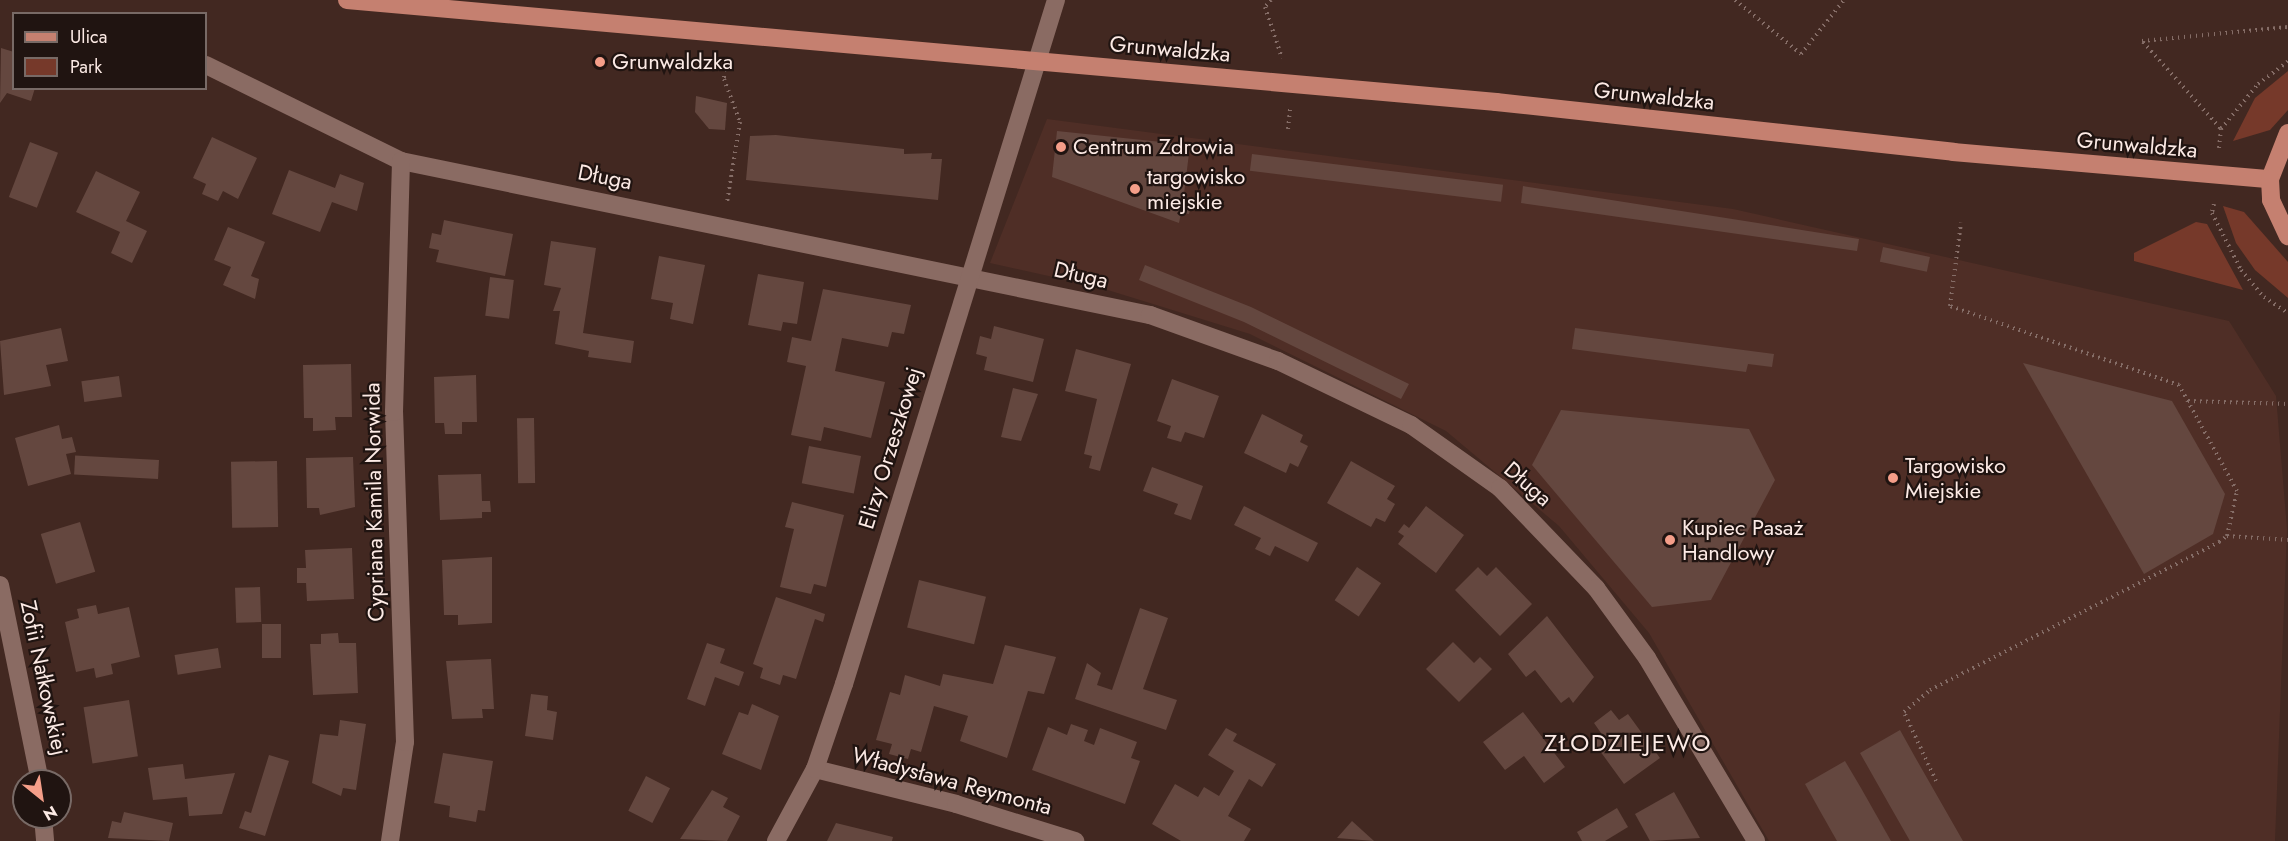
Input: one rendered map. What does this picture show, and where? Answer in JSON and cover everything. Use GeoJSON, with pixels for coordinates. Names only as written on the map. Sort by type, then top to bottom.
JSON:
{"type":"FeatureCollection","features":[{"type":"Feature","properties":{"kind":"main road","name":"Grunwaldzka"},"geometry":{"type":"LineString","coordinates":[[347,0],[1496,102],[1930,150],[2270,180]]}},
{"type":"Feature","properties":{"kind":"main road"},"geometry":{"type":"LineString","coordinates":[[2288,133],[2270,180],[2271,200],[2288,236]]}},
{"type":"Feature","properties":{"kind":"street"},"geometry":{"type":"LineString","coordinates":[[1033,62],[1056,0]]}},
{"type":"Feature","properties":{"kind":"street","name":"Elizy Orzeszkowej"},"geometry":{"type":"LineString","coordinates":[[776,841],[815,769],[1033,62]]}},
{"type":"Feature","properties":{"kind":"street","name":"Długa"},"geometry":{"type":"LineString","coordinates":[[207,65],[401,161],[968,274],[1150,315],[1278,362],[1412,424],[1500,488],[1596,588],[1647,658],[1756,841]]}},
{"type":"Feature","properties":{"kind":"street","name":"Cypriana Kamila Norwida"},"geometry":{"type":"LineString","coordinates":[[390,841],[405,742],[394,412],[401,161]]}},
{"type":"Feature","properties":{"kind":"street","name":"Zofii Nałkowskiej"},"geometry":{"type":"LineString","coordinates":[[0,585],[38,769]]}},
{"type":"Feature","properties":{"kind":"street","name":"Władysława Reymonta"},"geometry":{"type":"LineString","coordinates":[[815,769],[956,804],[1075,841]]}},
{"type":"Feature","properties":{"kind":"path"},"geometry":{"type":"LineString","coordinates":[[1265,7],[1271,0]]}},
{"type":"Feature","properties":{"kind":"path"},"geometry":{"type":"LineString","coordinates":[[1735,0],[1800,54],[1844,0]]}},
{"type":"Feature","properties":{"kind":"path"},"geometry":{"type":"LineString","coordinates":[[2221,129],[2142,41],[2288,27]]}},
{"type":"Feature","properties":{"kind":"path"},"geometry":{"type":"LineString","coordinates":[[724,225],[740,122],[724,79],[727,34]]}},
{"type":"Feature","properties":{"kind":"path"},"geometry":{"type":"LineString","coordinates":[[2219,148],[2221,129],[2258,84],[2288,61]]}},
{"type":"Feature","properties":{"kind":"path"},"geometry":{"type":"LineString","coordinates":[[2214,204],[2212,213],[2241,270],[2264,297],[2288,313]]}},
{"type":"Feature","properties":{"kind":"path"},"geometry":{"type":"LineString","coordinates":[[1961,223],[1950,306],[2179,386],[2237,491],[2227,536]]}},
{"type":"Feature","properties":{"kind":"path"},"geometry":{"type":"LineString","coordinates":[[2188,401],[2288,404]]}},
{"type":"Feature","properties":{"kind":"path"},"geometry":{"type":"LineString","coordinates":[[1936,781],[1904,712],[1930,690],[2227,536],[2288,540]]}},
{"type":"Feature","properties":{"kind":"shaded area","name":"Targowisko Miejskie"},"geometry":{"type":"Polygon","coordinates":[[[1047,119],[1733,209],[2229,321],[2276,396],[2287,529],[2275,841],[1769,841],[1649,633],[1559,526],[1446,431],[1250,334],[1098,287],[990,263],[1047,119]]]}},
{"type":"Feature","properties":{"kind":"green space"},"geometry":{"type":"Polygon","coordinates":[[[2288,71],[2288,110],[2270,130],[2233,141],[2255,98],[2288,71]]]}},
{"type":"Feature","properties":{"kind":"green space"},"geometry":{"type":"Polygon","coordinates":[[[2223,206],[2244,212],[2288,262],[2288,298],[2255,270],[2236,243],[2223,206]]]}},
{"type":"Feature","properties":{"kind":"green space"},"geometry":{"type":"Polygon","coordinates":[[[2196,222],[2207,224],[2243,290],[2134,261],[2134,253],[2196,222]]]}},
{"type":"Feature","properties":{"kind":"building"},"geometry":{"type":"Polygon","coordinates":[[[1,48],[12,51],[12,90],[34,90],[31,101],[7,93],[0,103],[1,48]]]}},
{"type":"Feature","properties":{"kind":"building"},"geometry":{"type":"Polygon","coordinates":[[[696,96],[727,103],[725,130],[709,129],[695,112],[696,96]]]}},
{"type":"Feature","properties":{"kind":"building","name":"targowisko miejskie"},"geometry":{"type":"Polygon","coordinates":[[[1057,131],[1190,145],[1183,202],[1191,204],[1189,214],[1181,213],[1179,223],[1052,177],[1057,131]]]}},
{"type":"Feature","properties":{"kind":"building"},"geometry":{"type":"Polygon","coordinates":[[[776,135],[904,149],[904,154],[932,153],[931,159],[942,159],[938,200],[746,180],[750,136],[776,135]]]}},
{"type":"Feature","properties":{"kind":"building"},"geometry":{"type":"Polygon","coordinates":[[[212,137],[257,158],[238,199],[223,191],[218,201],[202,194],[206,184],[193,178],[212,137]]]}},
{"type":"Feature","properties":{"kind":"building"},"geometry":{"type":"Polygon","coordinates":[[[30,142],[58,153],[37,208],[9,197],[30,142]]]}},
{"type":"Feature","properties":{"kind":"building"},"geometry":{"type":"Polygon","coordinates":[[[1252,154],[1503,185],[1501,202],[1250,171],[1252,154]]]}},
{"type":"Feature","properties":{"kind":"building"},"geometry":{"type":"Polygon","coordinates":[[[289,170],[335,188],[340,174],[364,183],[357,211],[332,202],[320,232],[272,214],[289,170]]]}},
{"type":"Feature","properties":{"kind":"building"},"geometry":{"type":"Polygon","coordinates":[[[96,171],[140,192],[126,221],[147,231],[132,263],[111,253],[120,232],[76,212],[96,171]]]}},
{"type":"Feature","properties":{"kind":"building"},"geometry":{"type":"Polygon","coordinates":[[[1523,186],[1859,239],[1857,251],[1521,203],[1523,186]]]}},
{"type":"Feature","properties":{"kind":"building"},"geometry":{"type":"Polygon","coordinates":[[[444,220],[513,234],[505,276],[436,262],[439,250],[429,248],[432,233],[441,235],[444,220]]]}},
{"type":"Feature","properties":{"kind":"building"},"geometry":{"type":"Polygon","coordinates":[[[228,227],[265,242],[251,276],[259,279],[255,299],[223,285],[231,267],[214,260],[228,227]]]}},
{"type":"Feature","properties":{"kind":"building"},"geometry":{"type":"Polygon","coordinates":[[[551,241],[596,248],[583,333],[634,341],[631,363],[588,357],[589,351],[555,344],[560,311],[553,311],[561,288],[544,285],[551,241]]]}},
{"type":"Feature","properties":{"kind":"building"},"geometry":{"type":"Polygon","coordinates":[[[1883,247],[1930,257],[1927,272],[1880,262],[1883,247]]]}},
{"type":"Feature","properties":{"kind":"building"},"geometry":{"type":"Polygon","coordinates":[[[659,256],[705,265],[693,324],[670,319],[673,303],[651,299],[659,256]]]}},
{"type":"Feature","properties":{"kind":"building"},"geometry":{"type":"Polygon","coordinates":[[[1145,265],[1251,307],[1409,384],[1401,399],[1244,322],[1139,280],[1145,265]]]}},
{"type":"Feature","properties":{"kind":"building"},"geometry":{"type":"Polygon","coordinates":[[[758,274],[804,282],[797,324],[783,322],[781,331],[748,325],[758,274]]]}},
{"type":"Feature","properties":{"kind":"building"},"geometry":{"type":"Polygon","coordinates":[[[490,277],[514,280],[509,319],[485,316],[490,277]]]}},
{"type":"Feature","properties":{"kind":"building"},"geometry":{"type":"Polygon","coordinates":[[[823,289],[911,305],[904,334],[892,332],[888,347],[842,338],[835,371],[885,382],[871,438],[824,427],[821,441],[791,435],[806,366],[787,362],[792,337],[811,341],[823,289]]]}},
{"type":"Feature","properties":{"kind":"building"},"geometry":{"type":"Polygon","coordinates":[[[994,326],[1044,339],[1033,382],[984,370],[987,357],[976,354],[980,336],[991,339],[994,326]]]}},
{"type":"Feature","properties":{"kind":"building"},"geometry":{"type":"Polygon","coordinates":[[[61,328],[68,361],[46,365],[51,386],[4,395],[0,341],[61,328]]]}},
{"type":"Feature","properties":{"kind":"building"},"geometry":{"type":"Polygon","coordinates":[[[1575,328],[1774,354],[1772,367],[1748,364],[1746,372],[1572,349],[1575,328]]]}},
{"type":"Feature","properties":{"kind":"building"},"geometry":{"type":"Polygon","coordinates":[[[1076,349],[1131,364],[1100,471],[1089,468],[1092,456],[1084,454],[1097,399],[1065,391],[1076,349]]]}},
{"type":"Feature","properties":{"kind":"building"},"geometry":{"type":"Polygon","coordinates":[[[2023,363],[2172,401],[2225,494],[2213,534],[2144,574],[2023,363]]]}},
{"type":"Feature","properties":{"kind":"building"},"geometry":{"type":"Polygon","coordinates":[[[351,364],[352,417],[335,417],[336,430],[313,431],[313,418],[304,418],[303,365],[351,364]]]}},
{"type":"Feature","properties":{"kind":"building"},"geometry":{"type":"Polygon","coordinates":[[[476,375],[477,422],[462,422],[462,434],[445,434],[444,423],[435,423],[434,377],[476,375]]]}},
{"type":"Feature","properties":{"kind":"building"},"geometry":{"type":"Polygon","coordinates":[[[119,376],[122,397],[84,402],[81,381],[119,376]]]}},
{"type":"Feature","properties":{"kind":"building"},"geometry":{"type":"Polygon","coordinates":[[[1172,379],[1219,396],[1204,438],[1185,432],[1181,442],[1167,438],[1171,426],[1157,421],[1172,379]]]}},
{"type":"Feature","properties":{"kind":"building"},"geometry":{"type":"Polygon","coordinates":[[[1013,388],[1038,394],[1021,441],[1001,437],[1013,388]]]}},
{"type":"Feature","properties":{"kind":"building","name":"Kupiec Pasaż Handlowy"},"geometry":{"type":"Polygon","coordinates":[[[1561,410],[1749,429],[1775,480],[1711,600],[1652,607],[1532,465],[1561,410]]]}},
{"type":"Feature","properties":{"kind":"building"},"geometry":{"type":"Polygon","coordinates":[[[1262,414],[1303,435],[1300,442],[1308,446],[1298,467],[1290,463],[1286,473],[1244,453],[1262,414]]]}},
{"type":"Feature","properties":{"kind":"building"},"geometry":{"type":"Polygon","coordinates":[[[517,418],[534,418],[535,483],[518,483],[517,418]]]}},
{"type":"Feature","properties":{"kind":"building"},"geometry":{"type":"Polygon","coordinates":[[[59,425],[62,439],[72,437],[76,452],[66,454],[71,474],[28,486],[15,438],[59,425]]]}},
{"type":"Feature","properties":{"kind":"building"},"geometry":{"type":"Polygon","coordinates":[[[809,446],[861,456],[854,493],[802,483],[809,446]]]}},
{"type":"Feature","properties":{"kind":"building"},"geometry":{"type":"Polygon","coordinates":[[[75,456],[159,460],[158,479],[74,475],[75,456]]]}},
{"type":"Feature","properties":{"kind":"building"},"geometry":{"type":"Polygon","coordinates":[[[353,457],[355,507],[320,515],[319,508],[307,508],[306,458],[353,457]]]}},
{"type":"Feature","properties":{"kind":"building"},"geometry":{"type":"Polygon","coordinates":[[[277,461],[278,527],[232,528],[231,462],[277,461]]]}},
{"type":"Feature","properties":{"kind":"building"},"geometry":{"type":"Polygon","coordinates":[[[1351,461],[1395,486],[1387,499],[1395,504],[1385,522],[1376,518],[1371,527],[1327,503],[1351,461]]]}},
{"type":"Feature","properties":{"kind":"building"},"geometry":{"type":"Polygon","coordinates":[[[1152,467],[1203,486],[1191,520],[1174,514],[1178,504],[1143,491],[1152,467]]]}},
{"type":"Feature","properties":{"kind":"building"},"geometry":{"type":"Polygon","coordinates":[[[481,474],[482,501],[490,501],[491,512],[482,512],[482,518],[440,520],[438,475],[481,474]]]}},
{"type":"Feature","properties":{"kind":"building"},"geometry":{"type":"Polygon","coordinates":[[[792,502],[844,515],[826,587],[814,584],[811,594],[780,587],[794,529],[785,527],[792,502]]]}},
{"type":"Feature","properties":{"kind":"building"},"geometry":{"type":"Polygon","coordinates":[[[1244,506],[1318,543],[1308,562],[1275,546],[1270,556],[1255,549],[1261,538],[1234,525],[1244,506]]]}},
{"type":"Feature","properties":{"kind":"building"},"geometry":{"type":"Polygon","coordinates":[[[1426,506],[1464,535],[1436,573],[1398,544],[1404,536],[1398,532],[1404,524],[1409,528],[1426,506]]]}},
{"type":"Feature","properties":{"kind":"building"},"geometry":{"type":"Polygon","coordinates":[[[80,522],[95,572],[56,584],[41,534],[80,522]]]}},
{"type":"Feature","properties":{"kind":"building"},"geometry":{"type":"Polygon","coordinates":[[[352,548],[354,599],[307,601],[306,583],[297,583],[297,568],[306,568],[305,550],[352,548]]]}},
{"type":"Feature","properties":{"kind":"building"},"geometry":{"type":"Polygon","coordinates":[[[492,557],[492,623],[458,625],[458,615],[444,615],[442,560],[492,557]]]}},
{"type":"Feature","properties":{"kind":"building"},"geometry":{"type":"Polygon","coordinates":[[[1357,567],[1381,583],[1359,616],[1335,600],[1357,567]]]}},
{"type":"Feature","properties":{"kind":"building"},"geometry":{"type":"Polygon","coordinates":[[[1478,567],[1487,576],[1496,567],[1532,604],[1500,636],[1455,590],[1478,567]]]}},
{"type":"Feature","properties":{"kind":"building"},"geometry":{"type":"Polygon","coordinates":[[[919,580],[986,597],[974,644],[907,628],[919,580]]]}},
{"type":"Feature","properties":{"kind":"building"},"geometry":{"type":"Polygon","coordinates":[[[260,587],[261,622],[236,623],[235,588],[260,587]]]}},
{"type":"Feature","properties":{"kind":"building"},"geometry":{"type":"Polygon","coordinates":[[[776,597],[825,614],[823,622],[815,619],[796,679],[783,675],[780,685],[760,678],[763,668],[753,664],[776,597]]]}},
{"type":"Feature","properties":{"kind":"building"},"geometry":{"type":"Polygon","coordinates":[[[96,605],[98,614],[129,607],[140,657],[111,664],[113,674],[96,678],[94,668],[76,672],[65,622],[79,618],[77,609],[96,605]]]}},
{"type":"Feature","properties":{"kind":"building"},"geometry":{"type":"Polygon","coordinates":[[[1140,608],[1168,618],[1143,689],[1177,700],[1166,730],[1075,699],[1087,663],[1101,673],[1097,685],[1112,690],[1140,608]]]}},
{"type":"Feature","properties":{"kind":"building"},"geometry":{"type":"Polygon","coordinates":[[[1547,616],[1594,677],[1573,703],[1569,697],[1561,703],[1535,670],[1526,677],[1508,654],[1547,616]]]}},
{"type":"Feature","properties":{"kind":"building"},"geometry":{"type":"Polygon","coordinates":[[[262,624],[281,624],[281,658],[262,658],[262,624]]]}},
{"type":"Feature","properties":{"kind":"building"},"geometry":{"type":"Polygon","coordinates":[[[338,633],[339,643],[356,643],[358,693],[313,695],[310,644],[321,644],[321,634],[338,633]]]}},
{"type":"Feature","properties":{"kind":"building"},"geometry":{"type":"Polygon","coordinates":[[[1453,642],[1474,663],[1480,657],[1492,669],[1459,702],[1426,669],[1453,642]]]}},
{"type":"Feature","properties":{"kind":"building"},"geometry":{"type":"Polygon","coordinates":[[[707,643],[725,649],[720,663],[744,672],[739,686],[715,677],[705,706],[687,699],[707,643]]]}},
{"type":"Feature","properties":{"kind":"building"},"geometry":{"type":"Polygon","coordinates":[[[1005,645],[1056,657],[1044,694],[1028,691],[1007,758],[960,741],[968,716],[934,706],[921,752],[911,749],[908,759],[889,754],[892,744],[876,740],[890,692],[900,695],[905,675],[940,686],[943,674],[993,684],[1005,645]]]}},
{"type":"Feature","properties":{"kind":"building"},"geometry":{"type":"Polygon","coordinates":[[[218,648],[221,668],[178,675],[175,655],[218,648]]]}},
{"type":"Feature","properties":{"kind":"building"},"geometry":{"type":"Polygon","coordinates":[[[491,659],[494,709],[482,709],[483,718],[452,719],[446,661],[491,659]]]}},
{"type":"Feature","properties":{"kind":"building"},"geometry":{"type":"Polygon","coordinates":[[[531,694],[548,696],[547,710],[557,712],[553,740],[525,736],[531,694]]]}},
{"type":"Feature","properties":{"kind":"building"},"geometry":{"type":"Polygon","coordinates":[[[129,700],[138,756],[92,763],[84,707],[129,700]]]}},
{"type":"Feature","properties":{"kind":"building"},"geometry":{"type":"Polygon","coordinates":[[[752,704],[779,716],[761,770],[722,754],[739,712],[748,715],[752,704]]]}},
{"type":"Feature","properties":{"kind":"building"},"geometry":{"type":"Polygon","coordinates":[[[1611,710],[1619,720],[1628,714],[1660,758],[1624,784],[1592,740],[1601,733],[1594,723],[1611,710]]]}},
{"type":"Feature","properties":{"kind":"building"},"geometry":{"type":"Polygon","coordinates":[[[1523,712],[1565,767],[1544,783],[1524,756],[1505,770],[1483,742],[1523,712]]]}},
{"type":"Feature","properties":{"kind":"building"},"geometry":{"type":"Polygon","coordinates":[[[340,720],[366,724],[356,790],[343,788],[341,796],[312,783],[320,734],[338,736],[340,720]]]}},
{"type":"Feature","properties":{"kind":"building"},"geometry":{"type":"Polygon","coordinates":[[[1071,724],[1088,730],[1084,741],[1094,745],[1100,728],[1137,742],[1131,758],[1140,761],[1125,804],[1032,770],[1048,727],[1067,735],[1071,724]]]}},
{"type":"Feature","properties":{"kind":"building"},"geometry":{"type":"Polygon","coordinates":[[[1226,728],[1237,734],[1233,741],[1276,764],[1262,787],[1249,779],[1228,816],[1251,829],[1244,841],[1181,841],[1152,824],[1175,784],[1198,797],[1204,787],[1219,796],[1234,771],[1208,755],[1226,728]]]}},
{"type":"Feature","properties":{"kind":"building"},"geometry":{"type":"Polygon","coordinates":[[[1900,730],[1963,841],[1910,841],[1890,806],[1860,753],[1900,730]]]}},
{"type":"Feature","properties":{"kind":"building"},"geometry":{"type":"Polygon","coordinates":[[[443,753],[493,761],[485,811],[478,810],[476,822],[449,817],[450,806],[434,803],[443,753]]]}},
{"type":"Feature","properties":{"kind":"building"},"geometry":{"type":"Polygon","coordinates":[[[269,755],[289,761],[265,836],[239,828],[245,811],[251,813],[269,755]]]}},
{"type":"Feature","properties":{"kind":"building"},"geometry":{"type":"Polygon","coordinates":[[[1845,761],[1891,841],[1837,841],[1805,784],[1845,761]]]}},
{"type":"Feature","properties":{"kind":"building"},"geometry":{"type":"Polygon","coordinates":[[[183,764],[185,779],[235,773],[222,814],[189,816],[187,797],[153,800],[148,768],[183,764]]]}},
{"type":"Feature","properties":{"kind":"building"},"geometry":{"type":"Polygon","coordinates":[[[646,776],[670,788],[652,823],[628,811],[646,776]]]}},
{"type":"Feature","properties":{"kind":"building"},"geometry":{"type":"Polygon","coordinates":[[[712,790],[728,798],[723,807],[740,816],[727,841],[680,839],[712,790]]]}},
{"type":"Feature","properties":{"kind":"building"},"geometry":{"type":"Polygon","coordinates":[[[1674,792],[1700,838],[1650,841],[1635,814],[1674,792]]]}},
{"type":"Feature","properties":{"kind":"building"},"geometry":{"type":"Polygon","coordinates":[[[1617,808],[1628,827],[1605,841],[1582,841],[1577,832],[1617,808]]]}},
{"type":"Feature","properties":{"kind":"building"},"geometry":{"type":"Polygon","coordinates":[[[124,812],[173,823],[169,841],[108,838],[112,821],[121,823],[124,812]]]}},
{"type":"Feature","properties":{"kind":"building"},"geometry":{"type":"Polygon","coordinates":[[[1352,821],[1374,841],[1337,838],[1352,821]]]}},
{"type":"Feature","properties":{"kind":"building"},"geometry":{"type":"Polygon","coordinates":[[[836,823],[893,837],[892,841],[827,841],[836,823]]]}},
{"type":"Feature","properties":{"kind":"place","name":"Grunwaldzka"},"geometry":{"type":"Point","coordinates":[600,62]}},
{"type":"Feature","properties":{"kind":"place","name":"Centrum Zdrowia"},"geometry":{"type":"Point","coordinates":[1061,147]}},
{"type":"Feature","properties":{"kind":"place","name":"targowisko miejskie"},"geometry":{"type":"Point","coordinates":[1135,189]}},
{"type":"Feature","properties":{"kind":"place","name":"Targowisko Miejskie"},"geometry":{"type":"Point","coordinates":[1893,478]}},
{"type":"Feature","properties":{"kind":"place","name":"Kupiec Pasaż Handlowy"},"geometry":{"type":"Point","coordinates":[1670,540]}},
{"type":"Feature","properties":{"kind":"district","name":"ZŁODZIEJEWO"},"geometry":{"type":"Point","coordinates":[1628,743]}}]}
